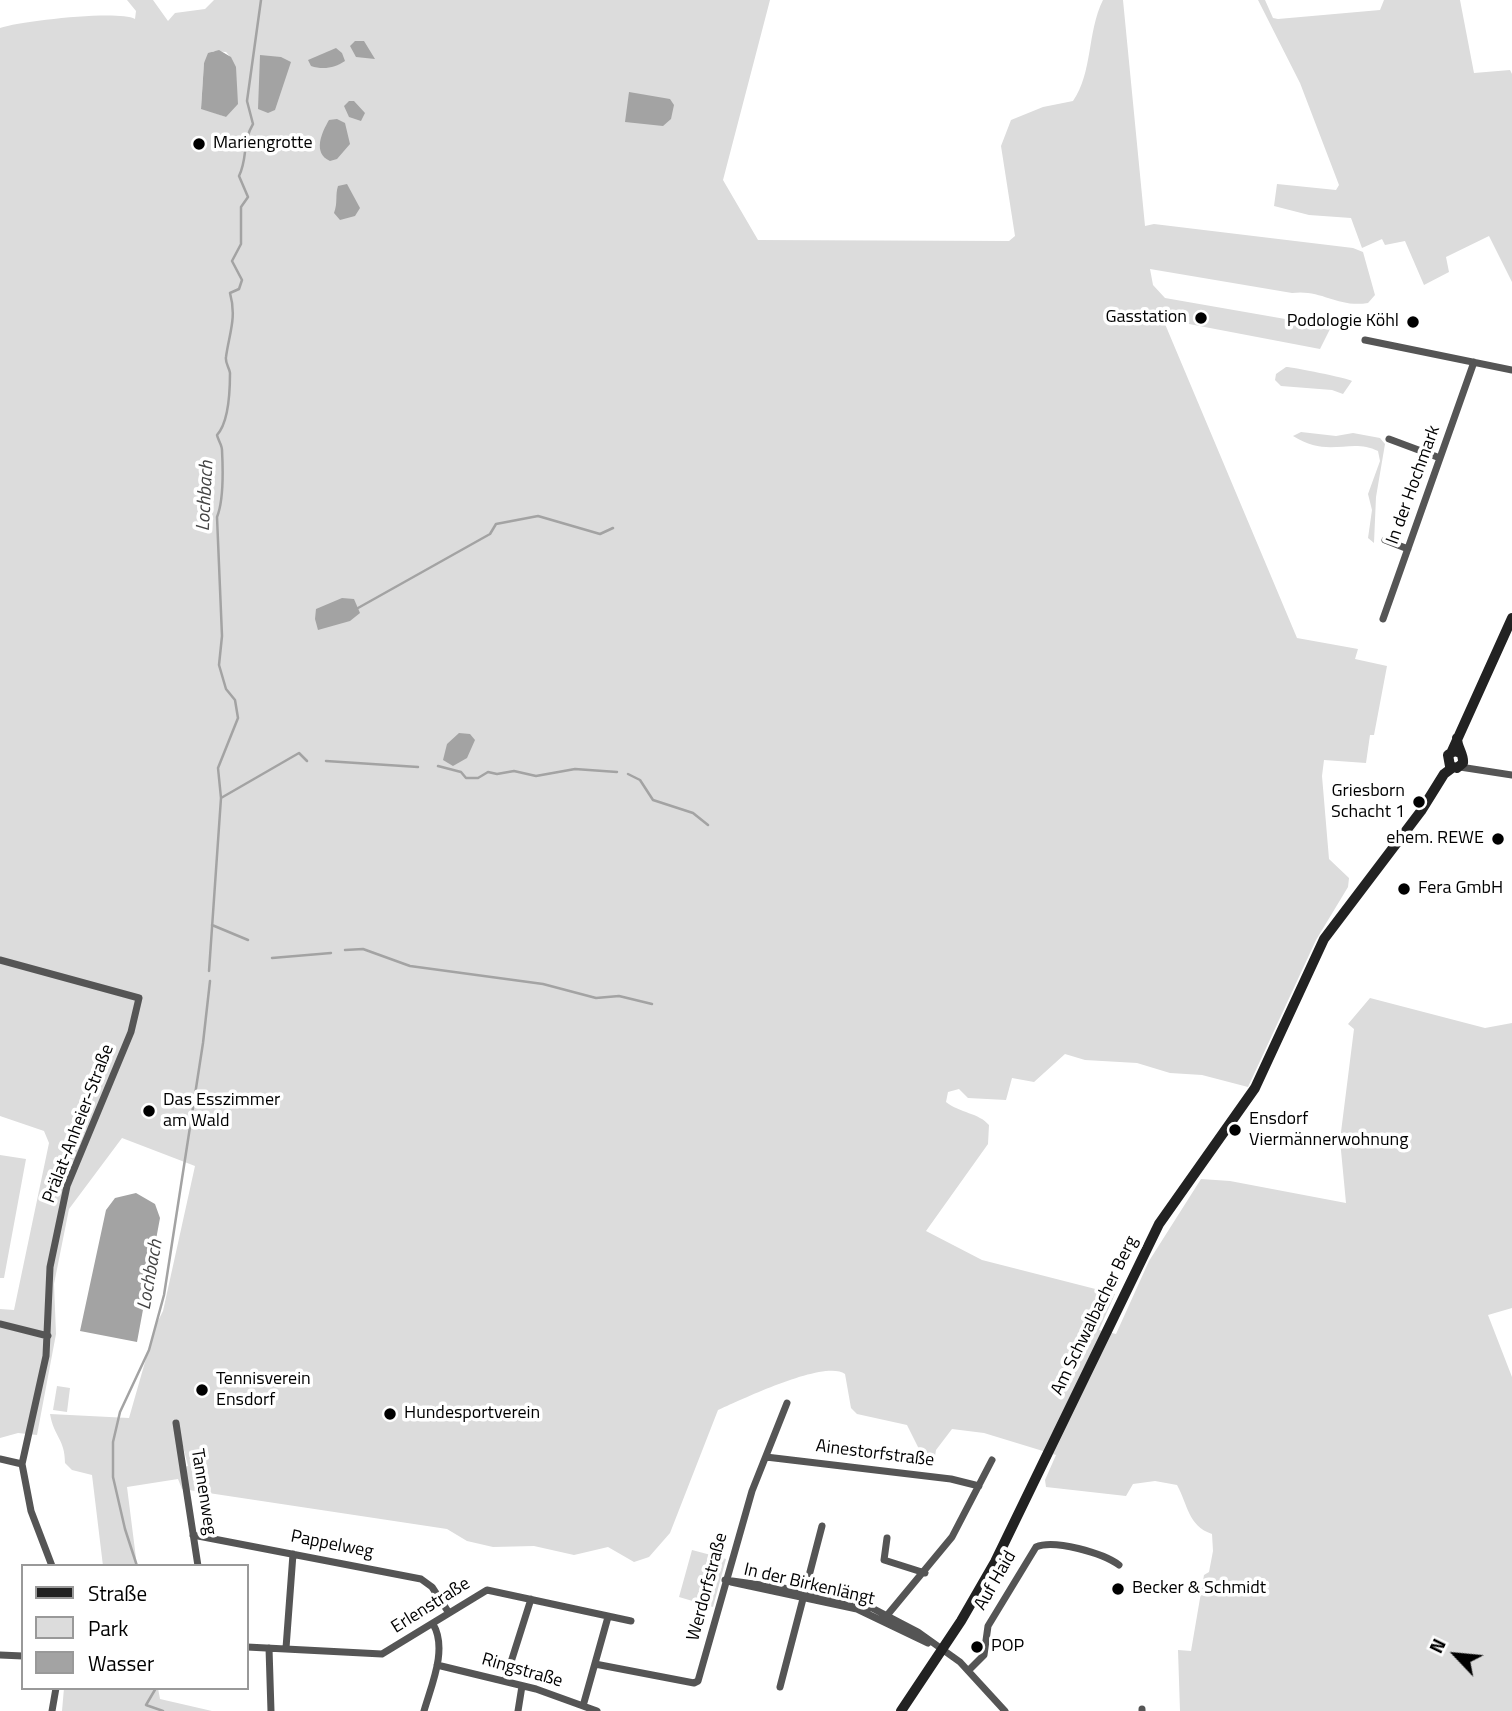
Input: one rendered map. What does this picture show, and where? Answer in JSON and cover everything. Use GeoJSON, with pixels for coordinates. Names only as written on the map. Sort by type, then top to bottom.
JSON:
{"type":"FeatureCollection","features":[{"type":"Feature","properties":{"kind":"main road"},"geometry":{"type":"LineString","coordinates":[[1456,760],[1457,737],[1512,618]]}},
{"type":"Feature","properties":{"kind":"main road","name":"Am Schwalbacher Berg"},"geometry":{"type":"LineString","coordinates":[[901,1711],[972,1603],[1019,1516],[1159,1224],[1255,1088],[1324,939],[1406,833],[1456,760]]}},
{"type":"Feature","properties":{"kind":"street"},"geometry":{"type":"LineString","coordinates":[[1365,340],[1512,370]]}},
{"type":"Feature","properties":{"kind":"street","name":"In der Hochmark"},"geometry":{"type":"LineString","coordinates":[[1383,619],[1474,362]]}},
{"type":"Feature","properties":{"kind":"street"},"geometry":{"type":"LineString","coordinates":[[1389,439],[1440,458]]}},
{"type":"Feature","properties":{"kind":"street"},"geometry":{"type":"LineString","coordinates":[[1385,540],[1408,549]]}},
{"type":"Feature","properties":{"kind":"street"},"geometry":{"type":"LineString","coordinates":[[1456,760],[1488,772],[1512,775]]}},
{"type":"Feature","properties":{"kind":"street","name":"Prälat-Anheier-Straße"},"geometry":{"type":"LineString","coordinates":[[0,960],[139,998],[131,1032],[85,1142],[61,1209],[50,1266],[48,1336],[22,1464],[32,1511],[51,1564]]}},
{"type":"Feature","properties":{"kind":"street"},"geometry":{"type":"LineString","coordinates":[[0,1324],[48,1336]]}},
{"type":"Feature","properties":{"kind":"street","name":"Werdorfstraße"},"geometry":{"type":"LineString","coordinates":[[595,1664],[694,1683],[698,1681],[752,1491],[787,1403]]}},
{"type":"Feature","properties":{"kind":"street","name":"Tannenweg"},"geometry":{"type":"LineString","coordinates":[[176,1423],[198,1564]]}},
{"type":"Feature","properties":{"kind":"street","name":"Ainestorfstraße"},"geometry":{"type":"LineString","coordinates":[[766,1457],[951,1479],[979,1486]]}},
{"type":"Feature","properties":{"kind":"street"},"geometry":{"type":"LineString","coordinates":[[0,1459],[22,1464]]}},
{"type":"Feature","properties":{"kind":"street"},"geometry":{"type":"LineString","coordinates":[[885,1618],[925,1573],[952,1537],[992,1460]]}},
{"type":"Feature","properties":{"kind":"street"},"geometry":{"type":"LineString","coordinates":[[779,1687],[822,1526]]}},
{"type":"Feature","properties":{"kind":"street","name":"Pappelweg"},"geometry":{"type":"LineString","coordinates":[[193,1535],[421,1579],[432,1587],[449,1613]]}},
{"type":"Feature","properties":{"kind":"street"},"geometry":{"type":"LineString","coordinates":[[887,1538],[884,1560],[925,1573]]}},
{"type":"Feature","properties":{"kind":"street","name":"Auf Haid"},"geometry":{"type":"LineString","coordinates":[[969,1670],[984,1655],[988,1626],[1036,1548],[1050,1544],[1107,1556],[1119,1565]]}},
{"type":"Feature","properties":{"kind":"street"},"geometry":{"type":"LineString","coordinates":[[286,1648],[293,1554]]}},
{"type":"Feature","properties":{"kind":"street","name":"In der Birkenlängt"},"geometry":{"type":"LineString","coordinates":[[725,1580],[803,1595],[885,1618],[942,1649],[969,1670],[1001,1710]]}},
{"type":"Feature","properties":{"kind":"street","name":"Erlenstraße"},"geometry":{"type":"LineString","coordinates":[[248,1647],[382,1654],[487,1590],[631,1621]]}},
{"type":"Feature","properties":{"kind":"street"},"geometry":{"type":"LineString","coordinates":[[505,1681],[531,1599]]}},
{"type":"Feature","properties":{"kind":"street"},"geometry":{"type":"LineString","coordinates":[[583,1706],[608,1617]]}},
{"type":"Feature","properties":{"kind":"street"},"geometry":{"type":"LineString","coordinates":[[424,1711],[437,1665],[438,1635],[433,1624]]}},
{"type":"Feature","properties":{"kind":"street"},"geometry":{"type":"LineString","coordinates":[[269,1648],[271,1711]]}},
{"type":"Feature","properties":{"kind":"street"},"geometry":{"type":"LineString","coordinates":[[0,1655],[21,1656]]}},
{"type":"Feature","properties":{"kind":"street","name":"Ringstraße"},"geometry":{"type":"LineString","coordinates":[[437,1665],[505,1681],[597,1711]]}},
{"type":"Feature","properties":{"kind":"street"},"geometry":{"type":"LineString","coordinates":[[519,1711],[522,1686]]}},
{"type":"Feature","properties":{"kind":"street"},"geometry":{"type":"LineString","coordinates":[[52,1711],[56,1690]]}},
{"type":"Feature","properties":{"kind":"green space"},"geometry":{"type":"Polygon","coordinates":[[[127,0],[153,0],[168,21],[175,13],[205,9],[214,0],[770,0],[723,180],[758,240],[1009,241],[1015,236],[1001,146],[1011,120],[1043,107],[1073,101],[1084,77],[1094,25],[1103,0],[1123,0],[1145,226],[1154,224],[1353,248],[1363,252],[1375,295],[1368,303],[1357,304],[1303,292],[1292,293],[1150,269],[1153,285],[1165,298],[1331,327],[1320,349],[1168,320],[1165,324],[1297,638],[1358,649],[1355,659],[1387,666],[1366,763],[1324,760],[1322,776],[1329,859],[1349,878],[1348,887],[1316,940],[1248,1087],[1202,1075],[1170,1073],[1137,1063],[1085,1060],[1065,1054],[1034,1082],[1012,1078],[1006,1100],[968,1098],[959,1089],[948,1092],[946,1102],[989,1125],[988,1144],[926,1231],[982,1260],[1115,1294],[1099,1330],[1116,1334],[1149,1261],[1201,1179],[1230,1181],[1346,1203],[1340,1140],[1354,1029],[1348,1024],[1370,998],[1485,1028],[1512,1023],[1512,1308],[1488,1315],[1512,1377],[1512,1711],[1180,1711],[1178,1650],[1191,1651],[1204,1575],[1209,1572],[1213,1551],[1212,1534],[1193,1520],[1177,1485],[1155,1481],[1133,1484],[1126,1496],[1046,1487],[1045,1480],[1056,1455],[984,1433],[952,1429],[936,1450],[933,1468],[920,1466],[919,1449],[907,1425],[857,1414],[851,1408],[845,1374],[835,1371],[802,1376],[718,1410],[670,1533],[649,1557],[634,1562],[608,1547],[574,1555],[534,1546],[493,1547],[467,1541],[447,1529],[182,1489],[178,1479],[127,1487],[137,1564],[103,1564],[92,1475],[72,1470],[65,1463],[63,1448],[50,1414],[129,1418],[155,1327],[163,1311],[195,1166],[122,1138],[69,1209],[54,1284],[56,1334],[37,1435],[18,1433],[0,1438],[0,1309],[14,1310],[49,1143],[44,1131],[0,1116],[0,28],[90,16],[135,19],[136,11],[127,0]],[[213,51],[204,63],[201,108],[226,117],[235,75],[231,59],[226,52],[213,51]],[[176,1419],[173,1420],[181,1468],[188,1466],[176,1419]]]}},
{"type":"Feature","properties":{"kind":"green space"},"geometry":{"type":"Polygon","coordinates":[[[1258,0],[1265,0],[1273,18],[1278,19],[1380,10],[1384,0],[1460,0],[1474,73],[1510,70],[1512,74],[1512,282],[1489,236],[1446,257],[1449,272],[1424,285],[1405,241],[1385,245],[1382,239],[1362,248],[1351,218],[1309,215],[1274,206],[1277,184],[1336,190],[1339,185],[1300,83],[1258,0]]]}},
{"type":"Feature","properties":{"kind":"green space"},"geometry":{"type":"Polygon","coordinates":[[[1286,367],[1352,381],[1343,394],[1332,390],[1281,386],[1275,380],[1276,374],[1286,367]]]}},
{"type":"Feature","properties":{"kind":"green space"},"geometry":{"type":"Polygon","coordinates":[[[1301,432],[1336,436],[1353,433],[1380,438],[1385,444],[1376,497],[1374,543],[1368,538],[1372,510],[1368,494],[1380,461],[1378,451],[1358,446],[1318,446],[1293,436],[1301,432]]]}},
{"type":"Feature","properties":{"kind":"green space"},"geometry":{"type":"Polygon","coordinates":[[[0,1155],[26,1159],[4,1278],[0,1278],[0,1155]]]}},
{"type":"Feature","properties":{"kind":"green space"},"geometry":{"type":"Polygon","coordinates":[[[57,1386],[70,1388],[67,1412],[53,1410],[57,1386]]]}},
{"type":"Feature","properties":{"kind":"green space"},"geometry":{"type":"Polygon","coordinates":[[[692,1550],[726,1559],[713,1607],[679,1597],[692,1550]]]}},
{"type":"Feature","properties":{"kind":"green space"},"geometry":{"type":"Polygon","coordinates":[[[64,1690],[158,1690],[160,1699],[212,1711],[62,1711],[64,1690]]]}},
{"type":"Feature","properties":{"kind":"water"},"geometry":{"type":"Polygon","coordinates":[[[355,41],[364,41],[375,59],[356,57],[350,46],[355,41]]]}},
{"type":"Feature","properties":{"kind":"water"},"geometry":{"type":"Polygon","coordinates":[[[336,48],[345,61],[329,68],[311,66],[308,60],[336,48]]]}},
{"type":"Feature","properties":{"kind":"water"},"geometry":{"type":"Polygon","coordinates":[[[219,50],[231,57],[236,67],[238,104],[226,117],[201,109],[204,63],[208,53],[219,50]]]}},
{"type":"Feature","properties":{"kind":"water"},"geometry":{"type":"Polygon","coordinates":[[[260,55],[281,57],[291,62],[275,110],[268,113],[258,109],[260,55]]]}},
{"type":"Feature","properties":{"kind":"water"},"geometry":{"type":"Polygon","coordinates":[[[629,92],[670,99],[674,105],[671,119],[663,126],[625,122],[629,92]]]}},
{"type":"Feature","properties":{"kind":"water"},"geometry":{"type":"Polygon","coordinates":[[[349,101],[354,101],[365,113],[361,121],[349,117],[344,106],[349,101]]]}},
{"type":"Feature","properties":{"kind":"water"},"geometry":{"type":"Polygon","coordinates":[[[337,119],[345,123],[350,144],[337,159],[330,161],[321,153],[320,142],[329,120],[337,119]]]}},
{"type":"Feature","properties":{"kind":"water"},"geometry":{"type":"Polygon","coordinates":[[[347,184],[360,208],[355,216],[340,220],[334,213],[337,189],[338,186],[347,184]]]}},
{"type":"Feature","properties":{"kind":"water"},"geometry":{"type":"Polygon","coordinates":[[[342,598],[354,599],[360,613],[350,621],[318,630],[316,609],[342,598]]]}},
{"type":"Feature","properties":{"kind":"water"},"geometry":{"type":"Polygon","coordinates":[[[459,733],[470,734],[475,740],[467,758],[453,766],[443,760],[447,744],[459,733]]]}},
{"type":"Feature","properties":{"kind":"water"},"geometry":{"type":"Polygon","coordinates":[[[136,1193],[155,1204],[160,1218],[137,1342],[80,1331],[106,1210],[115,1198],[136,1193]]]}},
{"type":"Feature","properties":{"kind":"waterway","name":"Lochbach"},"geometry":{"type":"LineString","coordinates":[[209,971],[221,798],[218,768],[238,718],[235,700],[226,689],[219,665],[222,636],[217,517],[223,475],[222,448],[217,435],[224,422],[229,397],[230,373],[226,359],[233,318],[230,293],[239,289],[242,280],[232,261],[241,244],[241,207],[248,197],[239,176],[247,137],[253,124],[247,101],[261,0]]}},
{"type":"Feature","properties":{"kind":"waterway"},"geometry":{"type":"LineString","coordinates":[[358,608],[490,534],[496,524],[538,516],[600,534],[613,528]]}},
{"type":"Feature","properties":{"kind":"waterway"},"geometry":{"type":"LineString","coordinates":[[221,798],[299,753],[307,761]]}},
{"type":"Feature","properties":{"kind":"waterway"},"geometry":{"type":"LineString","coordinates":[[326,761],[418,767]]}},
{"type":"Feature","properties":{"kind":"waterway"},"geometry":{"type":"LineString","coordinates":[[438,766],[461,772],[466,778],[478,778],[488,772],[497,774],[514,771],[536,776],[575,769],[617,772]]}},
{"type":"Feature","properties":{"kind":"waterway"},"geometry":{"type":"LineString","coordinates":[[628,774],[640,780],[653,800],[693,813],[708,825]]}},
{"type":"Feature","properties":{"kind":"waterway"},"geometry":{"type":"LineString","coordinates":[[212,925],[248,940]]}},
{"type":"Feature","properties":{"kind":"waterway"},"geometry":{"type":"LineString","coordinates":[[345,950],[363,949],[410,966],[543,984],[596,998],[619,996],[652,1004]]}},
{"type":"Feature","properties":{"kind":"waterway"},"geometry":{"type":"LineString","coordinates":[[272,958],[331,953]]}},
{"type":"Feature","properties":{"kind":"waterway","name":"Lochbach"},"geometry":{"type":"LineString","coordinates":[[136,1564],[113,1477],[113,1442],[120,1412],[149,1350],[164,1295],[210,981]]}},
{"type":"Feature","properties":{"kind":"waterway","name":"Lochbach"},"geometry":{"type":"LineString","coordinates":[[155,1690],[146,1705],[163,1711]]}},
{"type":"Feature","properties":{"kind":"place","name":"Mariengrotte"},"geometry":{"type":"Point","coordinates":[199,144]}},
{"type":"Feature","properties":{"kind":"place","name":"Gasstation"},"geometry":{"type":"Point","coordinates":[1201,318]}},
{"type":"Feature","properties":{"kind":"place","name":"Podologie Köhl"},"geometry":{"type":"Point","coordinates":[1413,322]}},
{"type":"Feature","properties":{"kind":"place","name":"Griesborn Schacht 1"},"geometry":{"type":"Point","coordinates":[1419,802]}},
{"type":"Feature","properties":{"kind":"place","name":"ehem. REWE"},"geometry":{"type":"Point","coordinates":[1498,839]}},
{"type":"Feature","properties":{"kind":"place","name":"Fera GmbH"},"geometry":{"type":"Point","coordinates":[1404,889]}},
{"type":"Feature","properties":{"kind":"place","name":"Das Esszimmer am Wald"},"geometry":{"type":"Point","coordinates":[149,1111]}},
{"type":"Feature","properties":{"kind":"place","name":"Ensdorf Viermännerwohnung"},"geometry":{"type":"Point","coordinates":[1235,1130]}},
{"type":"Feature","properties":{"kind":"place","name":"Tennisverein Ensdorf"},"geometry":{"type":"Point","coordinates":[202,1390]}},
{"type":"Feature","properties":{"kind":"place","name":"Hundesportverein"},"geometry":{"type":"Point","coordinates":[390,1414]}},
{"type":"Feature","properties":{"kind":"place","name":"Becker & Schmidt"},"geometry":{"type":"Point","coordinates":[1118,1589]}},
{"type":"Feature","properties":{"kind":"place","name":"POP"},"geometry":{"type":"Point","coordinates":[977,1647]}}]}
